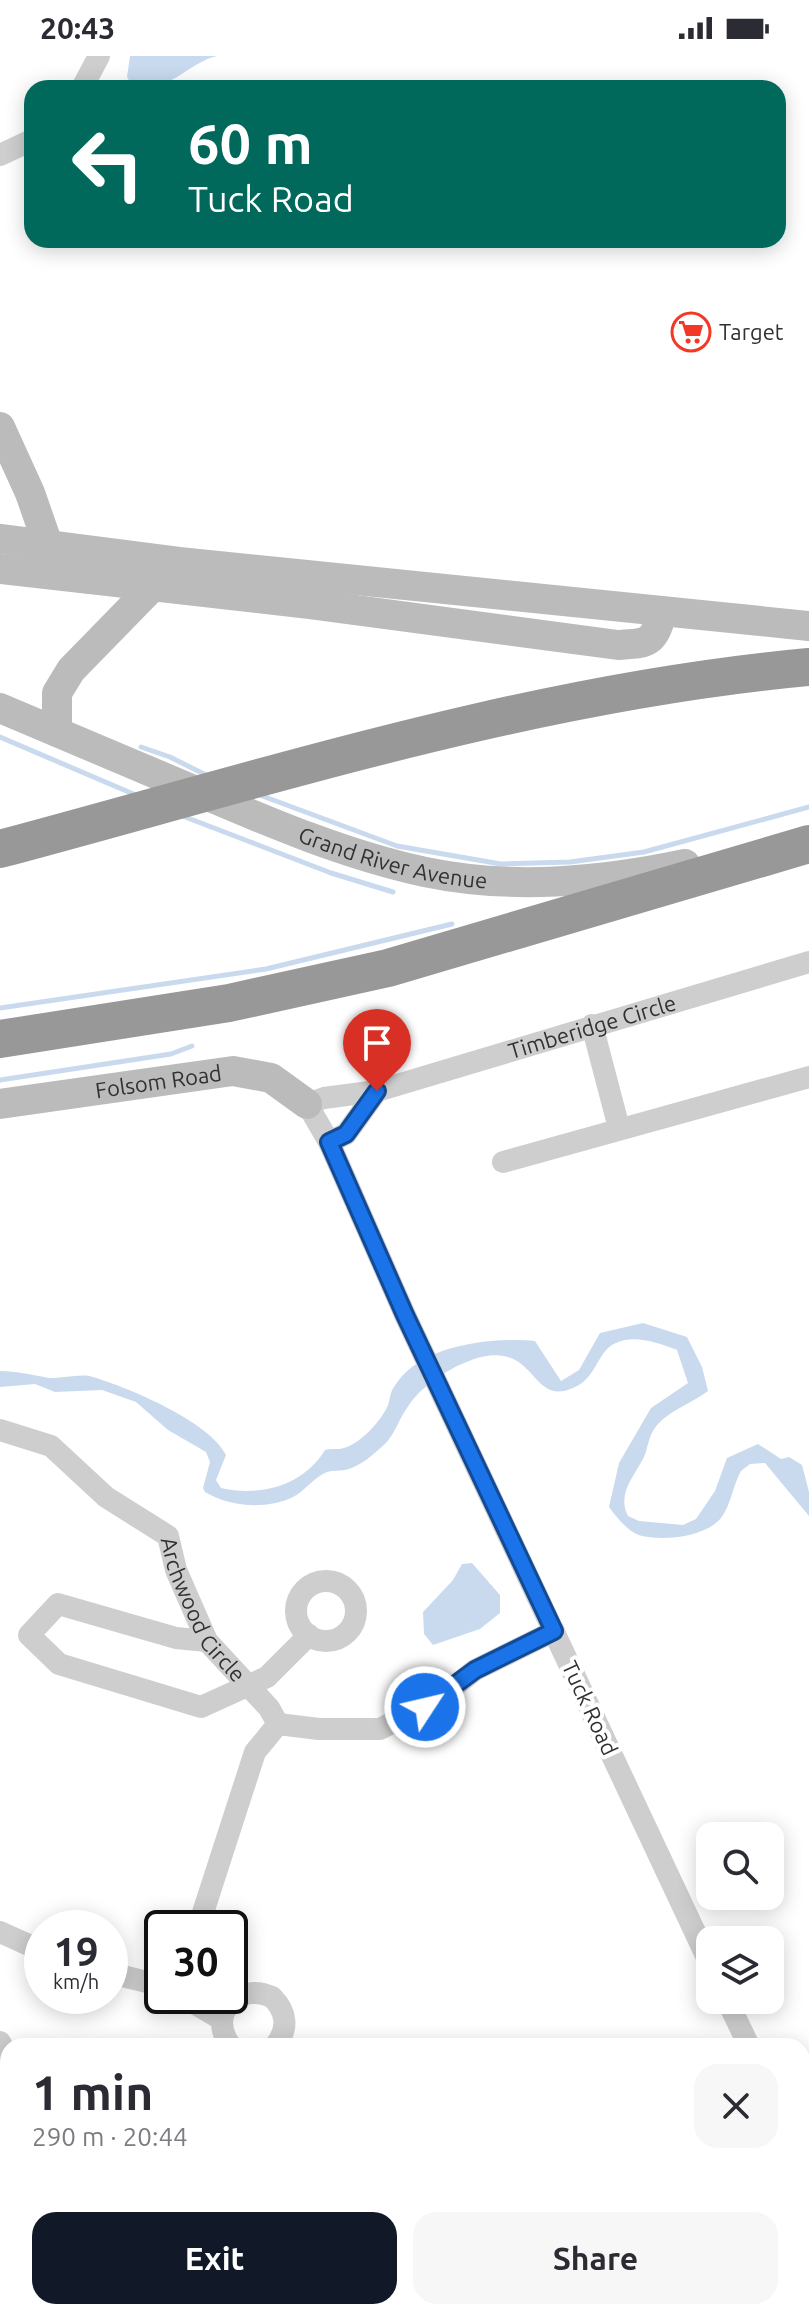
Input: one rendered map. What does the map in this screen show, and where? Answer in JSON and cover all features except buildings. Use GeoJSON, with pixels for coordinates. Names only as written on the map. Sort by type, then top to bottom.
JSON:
{"type":"FeatureCollection","features":[{"type":"Feature","properties":{"kind":"highway"},"geometry":{"type":"LineString","coordinates":[[0,849],[481,722],[644,689],[809,667]]}},
{"type":"Feature","properties":{"kind":"highway"},"geometry":{"type":"LineString","coordinates":[[0,1039],[229,1003],[388,968],[809,843]]}},
{"type":"Feature","properties":{"kind":"main road"},"geometry":{"type":"LineString","coordinates":[[0,427],[30,493],[59,576]]}},
{"type":"Feature","properties":{"kind":"main road"},"geometry":{"type":"LineString","coordinates":[[0,539],[179,562],[809,626]]}},
{"type":"Feature","properties":{"kind":"main road"},"geometry":{"type":"LineString","coordinates":[[57,732],[57,693],[71,670],[151,588],[159,575],[179,562]]}},
{"type":"Feature","properties":{"kind":"main road"},"geometry":{"type":"LineString","coordinates":[[0,569],[310,604],[618,645],[646,643],[656,634],[662,613]]}},
{"type":"Feature","properties":{"kind":"main road"},"geometry":{"type":"LineString","coordinates":[[310,604],[339,579]]}},
{"type":"Feature","properties":{"kind":"main road","name":"Grand River Avenue"},"geometry":{"type":"LineString","coordinates":[[0,708],[293,831],[381,861],[428,872],[531,883],[572,881],[638,874],[809,843]]}},
{"type":"Feature","properties":{"kind":"main road","name":"Folsom Road"},"geometry":{"type":"LineString","coordinates":[[0,1104],[233,1071],[271,1078],[307,1104]]}},
{"type":"Feature","properties":{"kind":"street"},"geometry":{"type":"LineString","coordinates":[[86,80],[99,56]]}},
{"type":"Feature","properties":{"kind":"street"},"geometry":{"type":"LineString","coordinates":[[0,155],[24,144]]}},
{"type":"Feature","properties":{"kind":"street","name":"Timberidge Circle"},"geometry":{"type":"LineString","coordinates":[[307,1104],[324,1098],[377,1091],[809,962]]}},
{"type":"Feature","properties":{"kind":"street"},"geometry":{"type":"LineString","coordinates":[[592,1025],[619,1128]]}},
{"type":"Feature","properties":{"kind":"street"},"geometry":{"type":"LineString","coordinates":[[503,1162],[809,1077]]}},
{"type":"Feature","properties":{"kind":"street"},"geometry":{"type":"LineString","coordinates":[[329,1142],[346,1134],[377,1091]]}},
{"type":"Feature","properties":{"kind":"street","name":"Tuck Road"},"geometry":{"type":"LineString","coordinates":[[307,1104],[329,1142],[439,1387],[696,1934]]}},
{"type":"Feature","properties":{"kind":"street","name":"Archwood Circle"},"geometry":{"type":"LineString","coordinates":[[0,1430],[51,1446],[106,1497],[168,1536],[176,1570],[207,1641],[269,1708],[278,1724]]}},
{"type":"Feature","properties":{"kind":"street"},"geometry":{"type":"LineString","coordinates":[[207,1641],[176,1638],[58,1604],[29,1635],[59,1664],[201,1707],[267,1677],[309,1635]]}},
{"type":"Feature","properties":{"kind":"street"},"geometry":{"type":"LineString","coordinates":[[204,1910],[255,1752],[278,1724],[319,1729],[380,1729],[440,1698],[475,1670],[554,1631]]}},
{"type":"Feature","properties":{"kind":"street"},"geometry":{"type":"LineString","coordinates":[[0,1932],[24,1943]]}},
{"type":"Feature","properties":{"kind":"street"},"geometry":{"type":"LineString","coordinates":[[226,2038],[221,2019],[224,2009],[240,1994],[251,1991],[272,1997],[284,2015],[285,2026],[279,2038]]}},
{"type":"Feature","properties":{"kind":"street"},"geometry":{"type":"LineString","coordinates":[[213,2014],[221,2019]]}},
{"type":"Feature","properties":{"kind":"street"},"geometry":{"type":"LineString","coordinates":[[734,2014],[745,2038]]}},
{"type":"Feature","properties":{"kind":"water"},"geometry":{"type":"Polygon","coordinates":[[[130,56],[217,56],[170,80],[129,80],[130,56]]]}},
{"type":"Feature","properties":{"kind":"water"},"geometry":{"type":"Polygon","coordinates":[[[643,1323],[687,1337],[702,1367],[708,1391],[666,1417],[653,1430],[643,1459],[625,1493],[628,1516],[639,1521],[683,1525],[696,1519],[715,1491],[727,1458],[758,1444],[781,1459],[789,1457],[802,1465],[809,1492],[809,1516],[765,1463],[750,1464],[741,1471],[721,1518],[705,1530],[673,1538],[651,1537],[637,1534],[620,1520],[609,1507],[619,1463],[651,1408],[688,1383],[677,1350],[646,1340],[616,1343],[608,1348],[583,1382],[558,1392],[547,1389],[520,1363],[508,1357],[491,1356],[461,1364],[419,1393],[388,1440],[366,1460],[345,1470],[322,1474],[293,1497],[260,1505],[237,1504],[205,1492],[203,1488],[210,1462],[206,1452],[168,1430],[136,1402],[102,1390],[55,1392],[35,1384],[0,1387],[0,1371],[49,1378],[88,1376],[127,1389],[186,1418],[217,1442],[226,1455],[216,1480],[221,1488],[251,1491],[293,1480],[316,1462],[325,1450],[344,1448],[357,1442],[381,1417],[393,1389],[405,1373],[438,1353],[477,1343],[535,1341],[561,1381],[579,1370],[600,1333],[643,1323]]]}},
{"type":"Feature","properties":{"kind":"water"},"geometry":{"type":"Polygon","coordinates":[[[472,1563],[500,1595],[500,1613],[480,1629],[433,1645],[424,1634],[423,1612],[453,1580],[462,1564],[472,1563]]]}},
{"type":"Feature","properties":{"kind":"waterway"},"geometry":{"type":"LineString","coordinates":[[0,737],[138,796]]}},
{"type":"Feature","properties":{"kind":"waterway"},"geometry":{"type":"LineString","coordinates":[[141,747],[206,775]]}},
{"type":"Feature","properties":{"kind":"waterway"},"geometry":{"type":"LineString","coordinates":[[257,794],[397,846],[501,864],[570,862],[644,852],[809,807]]}},
{"type":"Feature","properties":{"kind":"waterway"},"geometry":{"type":"LineString","coordinates":[[180,815],[331,873],[393,892]]}},
{"type":"Feature","properties":{"kind":"waterway"},"geometry":{"type":"LineString","coordinates":[[0,1008],[266,969],[452,924]]}},
{"type":"Feature","properties":{"kind":"waterway"},"geometry":{"type":"LineString","coordinates":[[0,1080],[171,1054],[192,1046]]}},
{"type":"Feature","properties":{"kind":"place","name":"Target"},"geometry":{"type":"Point","coordinates":[691,332]}},
{"type":"Feature","properties":{"kind":"route"},"geometry":{"type":"LineString","coordinates":[[377,1091],[346,1134],[329,1142],[405,1315],[554,1631],[475,1670],[425,1707]]}}]}
